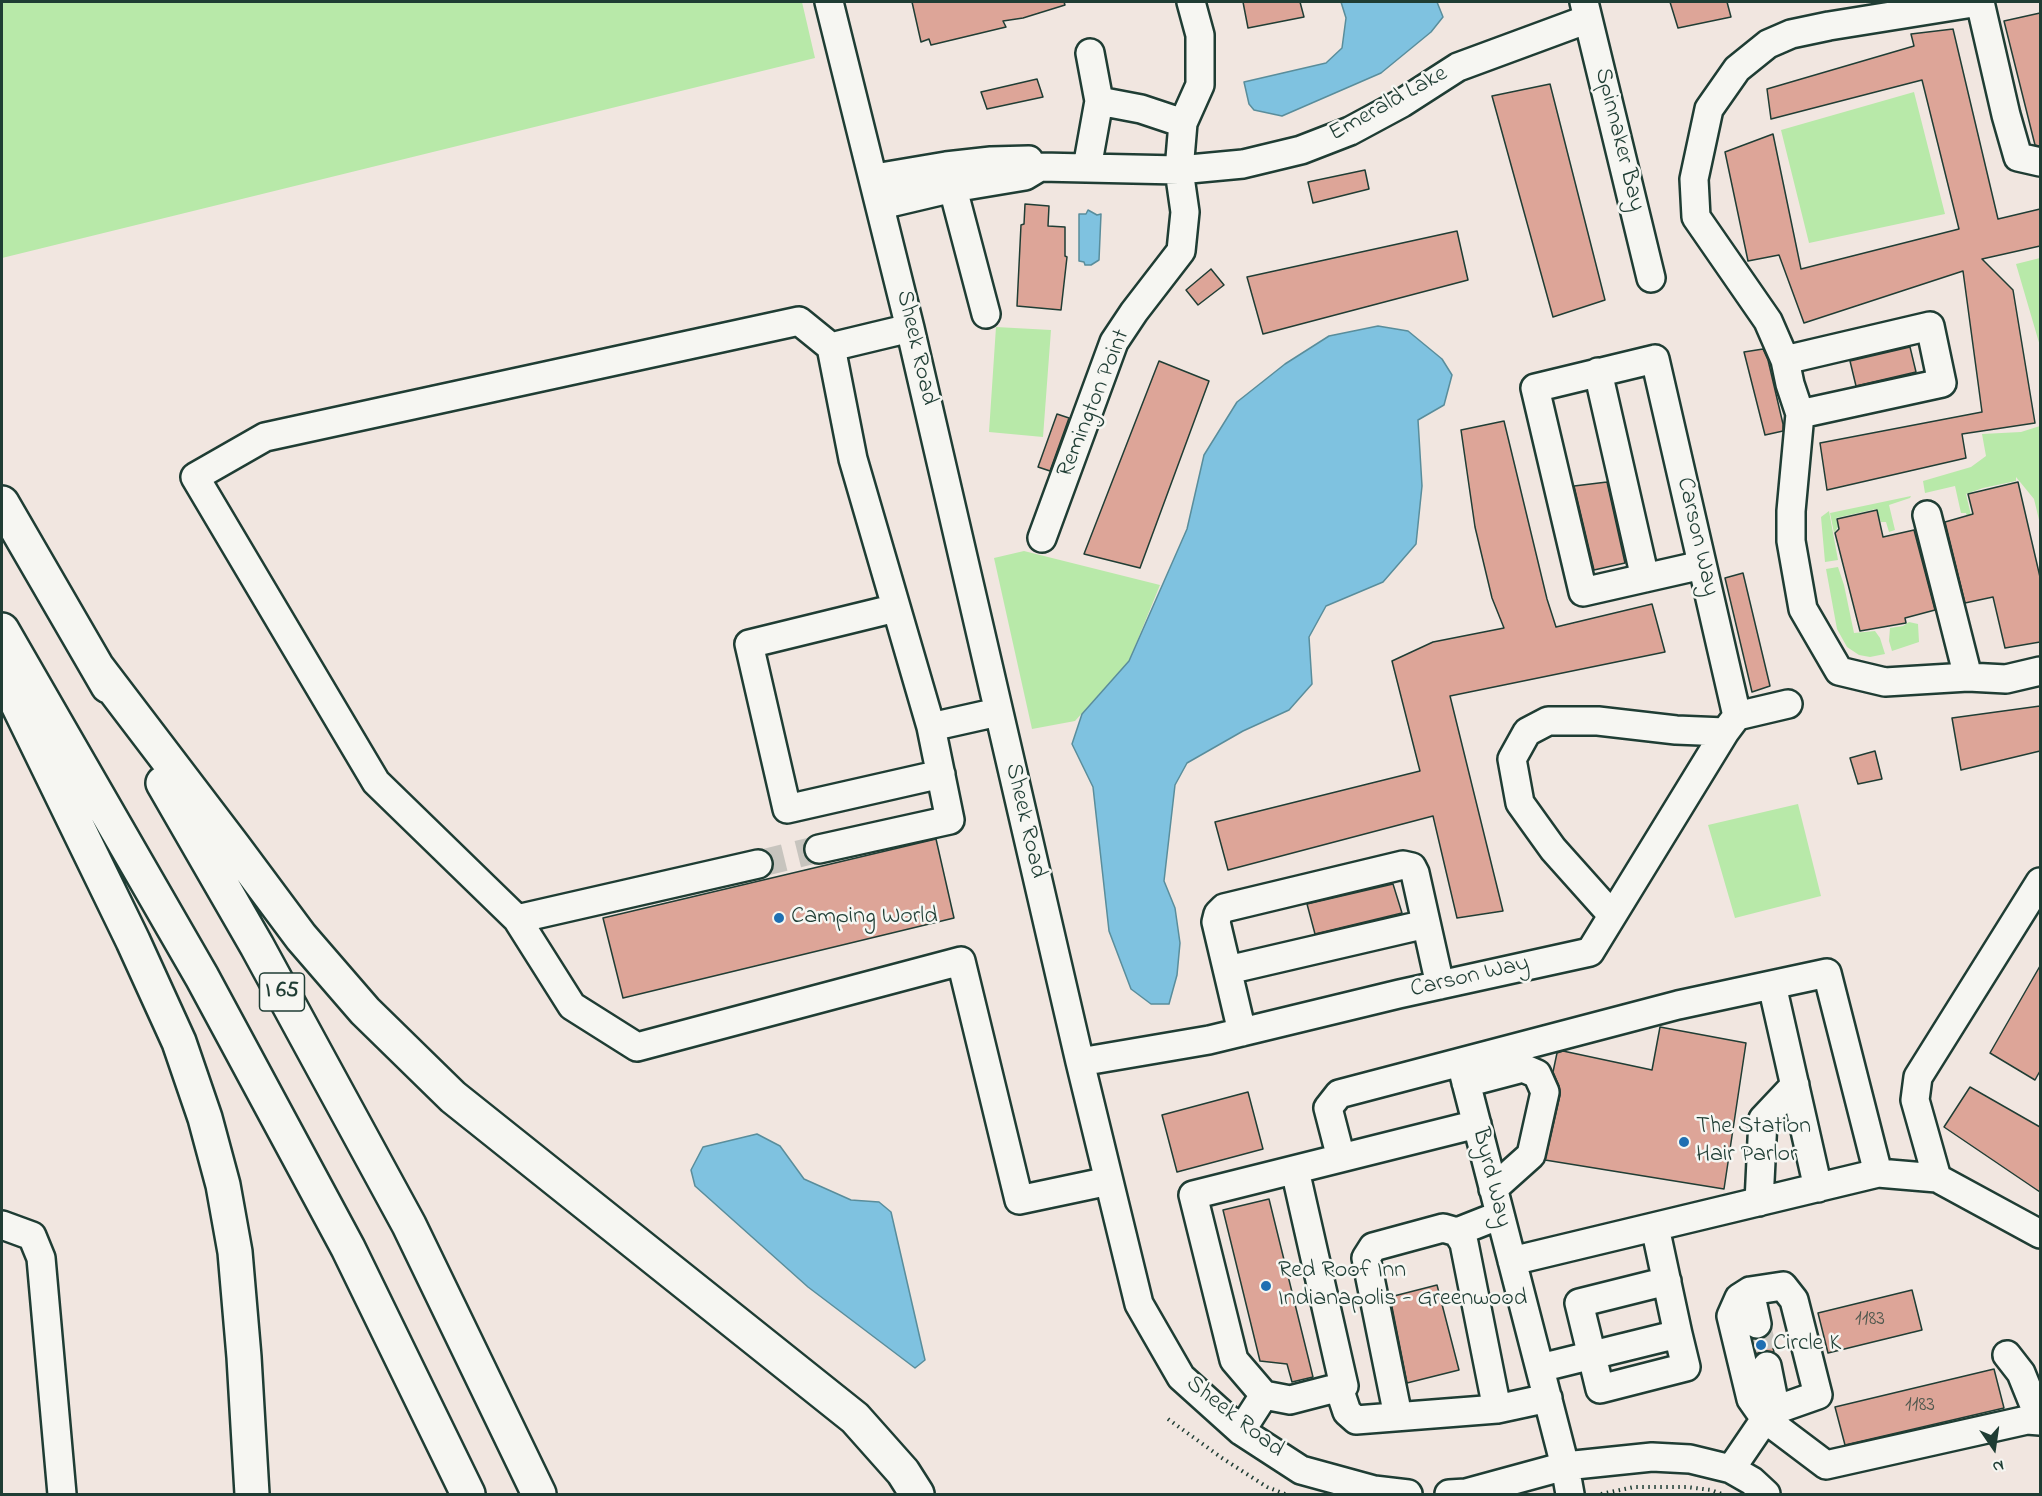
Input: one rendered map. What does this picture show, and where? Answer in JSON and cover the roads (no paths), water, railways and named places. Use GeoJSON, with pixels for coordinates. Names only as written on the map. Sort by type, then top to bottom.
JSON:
{"type":"FeatureCollection","features":[{"type":"Feature","properties":{"kind":"highway","name":"I 65"},"geometry":{"type":"LineString","coordinates":[[2,503],[257,946],[409,1225],[539,1494]]}},
{"type":"Feature","properties":{"kind":"highway","name":"I 65"},"geometry":{"type":"LineString","coordinates":[[2,630],[202,977],[348,1248],[468,1494]]}},
{"type":"Feature","properties":{"kind":"highway"},"geometry":{"type":"LineString","coordinates":[[97,667],[301,937],[365,1011],[453,1097],[855,1418],[903,1472],[917,1494]]}},
{"type":"Feature","properties":{"kind":"highway"},"geometry":{"type":"LineString","coordinates":[[2,672],[138,951],[179,1042],[205,1118],[223,1185],[235,1252],[252,1494]]}},
{"type":"Feature","properties":{"kind":"street","name":"Sheek Road"},"geometry":{"type":"LineString","coordinates":[[829,2],[881,205],[1080,1062],[1139,1304],[1181,1377],[1242,1431],[1301,1470],[1315,1485],[1408,1494]]}},
{"type":"Feature","properties":{"kind":"street","name":"Remington Point"},"geometry":{"type":"LineString","coordinates":[[1042,538],[1114,342],[1181,251],[1185,212],[1179,170],[1183,123],[1200,85],[1200,35],[1191,2]]}},
{"type":"Feature","properties":{"kind":"street"},"geometry":{"type":"LineString","coordinates":[[2040,162],[2018,157],[1979,2],[1829,26],[1791,34],[1768,44],[1737,69],[1709,109],[1694,179],[1696,217],[1768,321],[1785,360],[1800,414],[1791,511],[1791,541],[1803,609],[1839,671],[1885,682],[1968,677],[2006,679],[2040,671]]}},
{"type":"Feature","properties":{"kind":"street","name":"Emerald Lake"},"geometry":{"type":"LineString","coordinates":[[881,205],[991,161],[1028,160],[1040,167],[1179,170],[1243,164],[1301,150],[1350,131],[1402,103],[1458,67],[1586,10]]}},
{"type":"Feature","properties":{"kind":"street","name":"Spinnaker Bay"},"geometry":{"type":"LineString","coordinates":[[1586,10],[1652,278]]}},
{"type":"Feature","properties":{"kind":"street"},"geometry":{"type":"LineString","coordinates":[[1088,168],[1099,101],[1090,53]]}},
{"type":"Feature","properties":{"kind":"street"},"geometry":{"type":"LineString","coordinates":[[1099,101],[1141,109],[1183,123]]}},
{"type":"Feature","properties":{"kind":"street","name":"Emerald Lake"},"geometry":{"type":"LineString","coordinates":[[874,178],[950,177]]}},
{"type":"Feature","properties":{"kind":"street"},"geometry":{"type":"LineString","coordinates":[[950,177],[986,314]]}},
{"type":"Feature","properties":{"kind":"street"},"geometry":{"type":"LineString","coordinates":[[819,849],[950,820],[931,727],[853,459],[831,347],[799,321],[265,437],[195,477],[376,782],[517,920],[572,1006],[637,1047],[961,961],[1019,1200],[1109,1181]]}},
{"type":"Feature","properties":{"kind":"street"},"geometry":{"type":"LineString","coordinates":[[1785,360],[1930,326],[1942,382],[1800,414]]}},
{"type":"Feature","properties":{"kind":"street"},"geometry":{"type":"LineString","coordinates":[[831,347],[910,328]]}},
{"type":"Feature","properties":{"kind":"street","name":"Carson Way"},"geometry":{"type":"LineString","coordinates":[[1080,1062],[1209,1040],[1590,952],[1731,724],[1702,565],[1655,359],[1598,372]]}},
{"type":"Feature","properties":{"kind":"street"},"geometry":{"type":"LineString","coordinates":[[1645,578],[1598,372],[1535,388],[1582,592],[1645,578],[1702,565]]}},
{"type":"Feature","properties":{"kind":"street"},"geometry":{"type":"LineString","coordinates":[[1927,515],[1968,677]]}},
{"type":"Feature","properties":{"kind":"street"},"geometry":{"type":"LineString","coordinates":[[897,608],[749,644],[787,809],[941,774]]}},
{"type":"Feature","properties":{"kind":"street"},"geometry":{"type":"LineString","coordinates":[[1612,915],[1553,849],[1520,803],[1512,759],[1527,732],[1548,721],[1598,721],[1676,730],[1731,724],[1788,704]]}},
{"type":"Feature","properties":{"kind":"street"},"geometry":{"type":"LineString","coordinates":[[931,727],[998,712]]}},
{"type":"Feature","properties":{"kind":"street"},"geometry":{"type":"LineString","coordinates":[[517,920],[758,864]]}},
{"type":"Feature","properties":{"kind":"street"},"geometry":{"type":"LineString","coordinates":[[1242,1032],[1216,922],[1218,914],[1224,908],[1403,865],[1412,867],[1415,873],[1440,985]]}},
{"type":"Feature","properties":{"kind":"street"},"geometry":{"type":"LineString","coordinates":[[1937,1178],[1915,1100],[1917,1077],[2040,882]]}},
{"type":"Feature","properties":{"kind":"street"},"geometry":{"type":"LineString","coordinates":[[1228,970],[1426,924]]}},
{"type":"Feature","properties":{"kind":"street"},"geometry":{"type":"LineString","coordinates":[[1463,1073],[1678,1005],[1827,973],[1878,1173]]}},
{"type":"Feature","properties":{"kind":"street"},"geometry":{"type":"LineString","coordinates":[[1772,985],[1818,1188]]}},
{"type":"Feature","properties":{"kind":"street"},"geometry":{"type":"LineString","coordinates":[[1341,1158],[1328,1108],[1339,1095],[1463,1073],[1523,1068],[1537,1074],[1545,1092],[1531,1155],[1493,1189]]}},
{"type":"Feature","properties":{"kind":"street","name":"Byrd Way"},"geometry":{"type":"LineString","coordinates":[[1463,1073],[1548,1398],[1570,1494]]}},
{"type":"Feature","properties":{"kind":"street"},"geometry":{"type":"LineString","coordinates":[[1759,1202],[1763,1119],[1795,1085]]}},
{"type":"Feature","properties":{"kind":"street"},"geometry":{"type":"LineString","coordinates":[[1295,1170],[1344,1386],[1290,1400],[1264,1395],[1234,1360],[1193,1196],[1341,1158],[1477,1124]]}},
{"type":"Feature","properties":{"kind":"street"},"geometry":{"type":"LineString","coordinates":[[1512,1261],[1878,1173],[1937,1178],[2040,1234]]}},
{"type":"Feature","properties":{"kind":"street"},"geometry":{"type":"LineString","coordinates":[[1398,1416],[1366,1258],[1373,1247],[1443,1228],[1457,1232],[1500,1215]]}},
{"type":"Feature","properties":{"kind":"street"},"geometry":{"type":"LineString","coordinates":[[2,1225],[32,1236],[41,1258],[62,1494]]}},
{"type":"Feature","properties":{"kind":"street"},"geometry":{"type":"LineString","coordinates":[[1540,1368],[1678,1334],[1655,1227]]}},
{"type":"Feature","properties":{"kind":"street"},"geometry":{"type":"LineString","coordinates":[[1457,1232],[1464,1243],[1497,1409]]}},
{"type":"Feature","properties":{"kind":"street"},"geometry":{"type":"LineString","coordinates":[[1592,1355],[1579,1303],[1667,1281]]}},
{"type":"Feature","properties":{"kind":"street"},"geometry":{"type":"LineString","coordinates":[[1772,1414],[1818,1395],[1794,1300],[1783,1286],[1750,1291],[1739,1298],[1731,1316],[1751,1399],[1772,1414],[1826,1465],[2027,1420],[2040,1420],[2020,1373],[2007,1355]]}},
{"type":"Feature","properties":{"kind":"street"},"geometry":{"type":"LineString","coordinates":[[1750,1291],[1757,1324]]}},
{"type":"Feature","properties":{"kind":"street"},"geometry":{"type":"LineString","coordinates":[[1731,1469],[1772,1414],[1774,1401],[1767,1365]]}},
{"type":"Feature","properties":{"kind":"street"},"geometry":{"type":"LineString","coordinates":[[1339,1388],[1347,1412],[1356,1420],[1497,1409],[1548,1398]]}},
{"type":"Feature","properties":{"kind":"street"},"geometry":{"type":"LineString","coordinates":[[1242,1431],[1264,1395]]}},
{"type":"Feature","properties":{"kind":"street"},"geometry":{"type":"LineString","coordinates":[[1449,1494],[1466,1493],[1565,1466],[1652,1457],[1690,1459],[1731,1469],[1752,1481],[1766,1494]]}},
{"type":"Feature","properties":{"kind":"water"},"geometry":{"type":"Polygon","coordinates":[[[1341,2],[1437,2],[1443,17],[1431,32],[1381,73],[1282,116],[1254,110],[1249,104],[1244,82],[1326,63],[1342,48],[1346,18],[1341,2]]]}},
{"type":"Feature","properties":{"kind":"water"},"geometry":{"type":"Polygon","coordinates":[[[1088,210],[1097,215],[1101,214],[1099,260],[1091,265],[1085,265],[1084,262],[1079,261],[1079,214],[1086,214],[1088,210]]]}},
{"type":"Feature","properties":{"kind":"water"},"geometry":{"type":"Polygon","coordinates":[[[1378,326],[1408,331],[1442,359],[1452,375],[1444,405],[1418,420],[1422,486],[1416,544],[1383,582],[1326,606],[1309,637],[1312,684],[1289,710],[1243,731],[1187,763],[1175,785],[1164,881],[1175,908],[1180,943],[1177,975],[1169,1004],[1151,1004],[1131,989],[1109,931],[1093,787],[1072,744],[1082,714],[1129,661],[1187,529],[1204,455],[1237,402],[1285,364],[1329,336],[1378,326]]]}},
{"type":"Feature","properties":{"kind":"water"},"geometry":{"type":"Polygon","coordinates":[[[757,1134],[780,1146],[804,1179],[851,1200],[879,1202],[891,1212],[925,1360],[915,1368],[808,1287],[695,1186],[691,1170],[703,1147],[757,1134]]]}},
{"type":"Feature","properties":{"kind":"tunnel"},"geometry":{"type":"LineString","coordinates":[[758,864],[819,849]]}},
{"type":"Feature","properties":{"kind":"tunnel"},"geometry":{"type":"LineString","coordinates":[[1757,1324],[1767,1366]]}},
{"type":"Feature","properties":{"kind":"place","name":"Camping World"},"geometry":{"type":"Point","coordinates":[779,918]}},
{"type":"Feature","properties":{"kind":"place","name":"The Station Hair Parlor"},"geometry":{"type":"Point","coordinates":[1684,1142]}},
{"type":"Feature","properties":{"kind":"place","name":"Red Roof Inn Indianapolis - Greenwood"},"geometry":{"type":"Point","coordinates":[1266,1286]}},
{"type":"Feature","properties":{"kind":"place","name":"Circle K"},"geometry":{"type":"Point","coordinates":[1761,1345]}}]}
